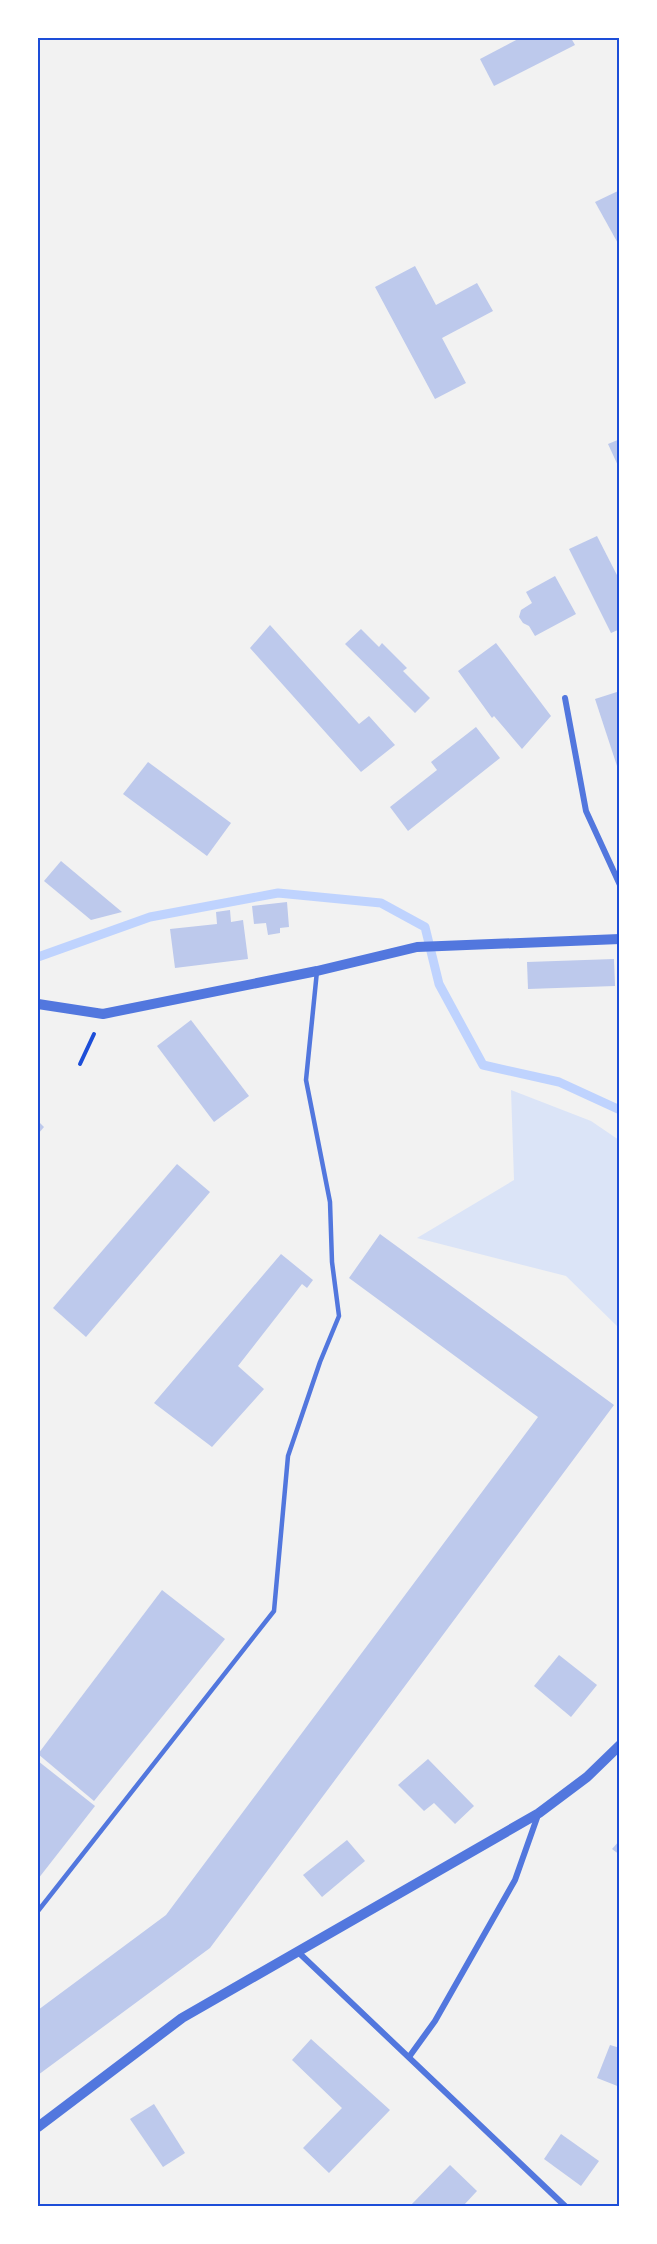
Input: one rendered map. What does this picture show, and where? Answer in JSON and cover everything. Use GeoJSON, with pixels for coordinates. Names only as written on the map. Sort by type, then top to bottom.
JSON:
{"type":"FeatureCollection","features":[{"type":"Feature","properties":{"kind":"street"},"geometry":{"type":"LineString","coordinates":[[565,698],[586,811],[620,885]]}},
{"type":"Feature","properties":{"kind":"street"},"geometry":{"type":"LineString","coordinates":[[38,1004],[103,1014],[317,971],[417,947],[620,939]]}},
{"type":"Feature","properties":{"kind":"street"},"geometry":{"type":"LineString","coordinates":[[38,2127],[182,2018],[539,1813],[587,1777],[620,1745]]}},
{"type":"Feature","properties":{"kind":"street"},"geometry":{"type":"LineString","coordinates":[[410,2057],[435,2021],[515,1880],[539,1813]]}},
{"type":"Feature","properties":{"kind":"street"},"geometry":{"type":"LineString","coordinates":[[297,1950],[565,2206]]}},
{"type":"Feature","properties":{"kind":"lane"},"geometry":{"type":"LineString","coordinates":[[38,1911],[274,1611],[288,1456],[320,1362],[339,1316],[332,1262],[330,1202],[306,1080],[317,971]]}},
{"type":"Feature","properties":{"kind":"path"},"geometry":{"type":"LineString","coordinates":[[80,1064],[103,1014]]}},
{"type":"Feature","properties":{"kind":"shaded area"},"geometry":{"type":"Polygon","coordinates":[[[511,1090],[591,1121],[619,1140],[619,1328],[566,1276],[417,1238],[514,1180],[511,1090]]]}},
{"type":"Feature","properties":{"kind":"building"},"geometry":{"type":"Polygon","coordinates":[[[520,38],[571,38],[575,45],[494,86],[480,59],[520,38]]]}},
{"type":"Feature","properties":{"kind":"building"},"geometry":{"type":"Polygon","coordinates":[[[620,190],[620,247],[595,202],[620,190]]]}},
{"type":"Feature","properties":{"kind":"building"},"geometry":{"type":"Polygon","coordinates":[[[415,266],[436,305],[477,283],[493,311],[442,338],[466,383],[435,399],[375,287],[415,266]]]}},
{"type":"Feature","properties":{"kind":"building"},"geometry":{"type":"Polygon","coordinates":[[[620,439],[620,470],[608,444],[620,439]]]}},
{"type":"Feature","properties":{"kind":"building"},"geometry":{"type":"Polygon","coordinates":[[[597,536],[620,581],[620,629],[611,633],[569,549],[597,536]]]}},
{"type":"Feature","properties":{"kind":"building"},"geometry":{"type":"Polygon","coordinates":[[[555,576],[576,614],[535,636],[529,626],[519,617],[521,610],[532,603],[526,592],[555,576]]]}},
{"type":"Feature","properties":{"kind":"building"},"geometry":{"type":"Polygon","coordinates":[[[270,625],[359,724],[369,716],[395,745],[361,772],[250,648],[270,625]]]}},
{"type":"Feature","properties":{"kind":"building"},"geometry":{"type":"Polygon","coordinates":[[[361,629],[379,647],[382,643],[407,668],[403,671],[430,698],[415,713],[345,644],[361,629]]]}},
{"type":"Feature","properties":{"kind":"building"},"geometry":{"type":"Polygon","coordinates":[[[496,643],[551,716],[522,749],[494,716],[492,718],[458,671],[496,643]]]}},
{"type":"Feature","properties":{"kind":"building"},"geometry":{"type":"Polygon","coordinates":[[[620,691],[620,772],[619,772],[595,699],[620,691]]]}},
{"type":"Feature","properties":{"kind":"building"},"geometry":{"type":"Polygon","coordinates":[[[476,727],[500,758],[408,831],[390,807],[437,770],[431,762],[476,727]]]}},
{"type":"Feature","properties":{"kind":"building"},"geometry":{"type":"Polygon","coordinates":[[[148,762],[231,823],[207,856],[123,794],[148,762]]]}},
{"type":"Feature","properties":{"kind":"building"},"geometry":{"type":"Polygon","coordinates":[[[61,861],[122,912],[91,920],[44,881],[61,861]]]}},
{"type":"Feature","properties":{"kind":"building"},"geometry":{"type":"Polygon","coordinates":[[[287,902],[289,927],[280,928],[280,933],[268,935],[266,923],[254,924],[252,906],[287,902]]]}},
{"type":"Feature","properties":{"kind":"building"},"geometry":{"type":"Polygon","coordinates":[[[230,910],[231,922],[243,920],[248,959],[175,968],[170,929],[217,924],[216,912],[230,910]]]}},
{"type":"Feature","properties":{"kind":"building"},"geometry":{"type":"Polygon","coordinates":[[[614,959],[615,986],[528,989],[527,962],[614,959]]]}},
{"type":"Feature","properties":{"kind":"building"},"geometry":{"type":"Polygon","coordinates":[[[191,1020],[249,1096],[214,1122],[157,1046],[191,1020]]]}},
{"type":"Feature","properties":{"kind":"building"},"geometry":{"type":"Polygon","coordinates":[[[38,1121],[44,1127],[38,1134],[38,1121]]]}},
{"type":"Feature","properties":{"kind":"building"},"geometry":{"type":"Polygon","coordinates":[[[177,1164],[210,1192],[86,1337],[53,1308],[177,1164]]]}},
{"type":"Feature","properties":{"kind":"building"},"geometry":{"type":"Polygon","coordinates":[[[380,1234],[614,1405],[210,1948],[38,2075],[38,2010],[166,1915],[538,1417],[349,1278],[380,1234]]]}},
{"type":"Feature","properties":{"kind":"building"},"geometry":{"type":"Polygon","coordinates":[[[281,1254],[313,1280],[307,1288],[302,1284],[238,1366],[264,1389],[212,1447],[154,1403],[281,1254]]]}},
{"type":"Feature","properties":{"kind":"building"},"geometry":{"type":"Polygon","coordinates":[[[162,1590],[225,1639],[94,1801],[38,1754],[162,1590]]]}},
{"type":"Feature","properties":{"kind":"building"},"geometry":{"type":"Polygon","coordinates":[[[559,1655],[597,1685],[571,1717],[534,1686],[559,1655]]]}},
{"type":"Feature","properties":{"kind":"building"},"geometry":{"type":"Polygon","coordinates":[[[428,1759],[474,1806],[455,1824],[434,1803],[424,1811],[398,1785],[428,1759]]]}},
{"type":"Feature","properties":{"kind":"building"},"geometry":{"type":"Polygon","coordinates":[[[38,1761],[95,1806],[38,1879],[38,1761]]]}},
{"type":"Feature","properties":{"kind":"building"},"geometry":{"type":"Polygon","coordinates":[[[347,1840],[365,1861],[322,1897],[303,1875],[347,1840]]]}},
{"type":"Feature","properties":{"kind":"building"},"geometry":{"type":"Polygon","coordinates":[[[620,1840],[620,1855],[612,1849],[620,1840]]]}},
{"type":"Feature","properties":{"kind":"building"},"geometry":{"type":"Polygon","coordinates":[[[311,2039],[390,2110],[329,2173],[303,2148],[342,2108],[292,2060],[311,2039]]]}},
{"type":"Feature","properties":{"kind":"building"},"geometry":{"type":"Polygon","coordinates":[[[610,2045],[620,2048],[620,2087],[597,2078],[610,2045]]]}},
{"type":"Feature","properties":{"kind":"building"},"geometry":{"type":"Polygon","coordinates":[[[154,2104],[185,2153],[163,2167],[130,2119],[154,2104]]]}},
{"type":"Feature","properties":{"kind":"building"},"geometry":{"type":"Polygon","coordinates":[[[561,2134],[599,2161],[581,2186],[544,2159],[561,2134]]]}},
{"type":"Feature","properties":{"kind":"building"},"geometry":{"type":"Polygon","coordinates":[[[450,2165],[477,2191],[463,2206],[410,2206],[450,2165]]]}},
{"type":"Feature","properties":{"kind":"waterway"},"geometry":{"type":"LineString","coordinates":[[38,957],[150,917],[278,893],[381,903],[425,927],[439,984],[483,1065],[559,1082],[620,1110]]}}]}
